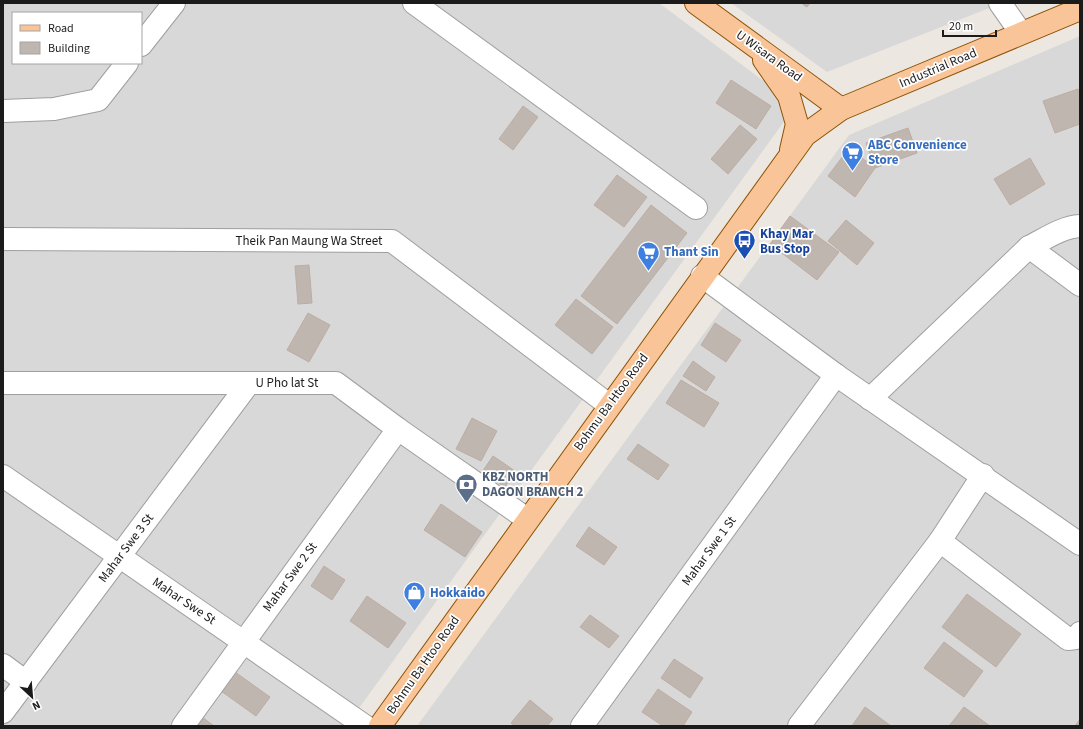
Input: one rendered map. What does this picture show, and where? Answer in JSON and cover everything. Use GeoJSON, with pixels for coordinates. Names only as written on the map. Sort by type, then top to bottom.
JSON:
{"type":"FeatureCollection","features":[{"type":"Feature","properties":{"kind":"main road","name":"U Wisara Road"},"geometry":{"type":"LineString","coordinates":[[696,3],[841,109]]}},
{"type":"Feature","properties":{"kind":"main road","name":"Industrial Road"},"geometry":{"type":"LineString","coordinates":[[841,109],[1079,10]]}},
{"type":"Feature","properties":{"kind":"main road"},"geometry":{"type":"LineString","coordinates":[[746,40],[774,72],[789,96],[797,124],[789,155]]}},
{"type":"Feature","properties":{"kind":"main road","name":"Bohmu Ba Htoo Road"},"geometry":{"type":"LineString","coordinates":[[380,726],[789,155],[805,135],[841,109]]}},
{"type":"Feature","properties":{"kind":"street"},"geometry":{"type":"LineString","coordinates":[[142,44],[174,3]]}},
{"type":"Feature","properties":{"kind":"street"},"geometry":{"type":"LineString","coordinates":[[414,3],[696,208]]}},
{"type":"Feature","properties":{"kind":"street"},"geometry":{"type":"LineString","coordinates":[[1000,3],[1021,33]]}},
{"type":"Feature","properties":{"kind":"street"},"geometry":{"type":"LineString","coordinates":[[3,111],[54,109],[98,100],[126,64]]}},
{"type":"Feature","properties":{"kind":"street"},"geometry":{"type":"LineString","coordinates":[[870,399],[1029,247],[1065,229],[1080,226]]}},
{"type":"Feature","properties":{"kind":"street","name":"Theik Pan Maung Wa Street"},"geometry":{"type":"LineString","coordinates":[[3,239],[392,241],[609,405]]}},
{"type":"Feature","properties":{"kind":"street"},"geometry":{"type":"LineString","coordinates":[[1029,247],[1080,285]]}},
{"type":"Feature","properties":{"kind":"street"},"geometry":{"type":"LineString","coordinates":[[702,276],[836,375],[983,475],[1080,544]]}},
{"type":"Feature","properties":{"kind":"street","name":"Mahar Swe 1 St"},"geometry":{"type":"LineString","coordinates":[[582,726],[836,375]]}},
{"type":"Feature","properties":{"kind":"street","name":"U Pho lat St"},"geometry":{"type":"LineString","coordinates":[[3,383],[336,382],[398,429],[527,519]]}},
{"type":"Feature","properties":{"kind":"street","name":"Mahar Swe 3 St"},"geometry":{"type":"LineString","coordinates":[[3,712],[249,383]]}},
{"type":"Feature","properties":{"kind":"street","name":"Mahar Swe 2 St"},"geometry":{"type":"LineString","coordinates":[[183,726],[398,429]]}},
{"type":"Feature","properties":{"kind":"street"},"geometry":{"type":"LineString","coordinates":[[799,726],[940,541],[983,475]]}},
{"type":"Feature","properties":{"kind":"street","name":"Mahar Swe St"},"geometry":{"type":"LineString","coordinates":[[3,476],[365,726]]}},
{"type":"Feature","properties":{"kind":"street"},"geometry":{"type":"LineString","coordinates":[[940,541],[1068,639],[1076,638],[1080,633]]}},
{"type":"Feature","properties":{"kind":"street"},"geometry":{"type":"LineString","coordinates":[[3,666],[26,682]]}},
{"type":"Feature","properties":{"kind":"shaded area"},"geometry":{"type":"Polygon","coordinates":[[[3,3],[659,3],[796,105],[346,726],[3,726],[3,3]]]}},
{"type":"Feature","properties":{"kind":"shaded area"},"geometry":{"type":"Polygon","coordinates":[[[731,3],[1002,3],[827,72],[731,3]]]}},
{"type":"Feature","properties":{"kind":"shaded area"},"geometry":{"type":"Polygon","coordinates":[[[1080,36],[1080,726],[417,726],[849,135],[1080,36]]]}},
{"type":"Feature","properties":{"kind":"building"},"geometry":{"type":"Polygon","coordinates":[[[801,3],[810,3],[807,7],[801,3]]]}},
{"type":"Feature","properties":{"kind":"building"},"geometry":{"type":"Polygon","coordinates":[[[731,80],[771,106],[756,129],[716,103],[731,80]]]}},
{"type":"Feature","properties":{"kind":"building"},"geometry":{"type":"Polygon","coordinates":[[[1078,89],[1080,95],[1080,124],[1055,133],[1043,101],[1078,89]]]}},
{"type":"Feature","properties":{"kind":"building"},"geometry":{"type":"Polygon","coordinates":[[[523,106],[538,117],[513,150],[499,139],[523,106]]]}},
{"type":"Feature","properties":{"kind":"building"},"geometry":{"type":"Polygon","coordinates":[[[740,125],[757,139],[728,174],[711,159],[740,125]]]}},
{"type":"Feature","properties":{"kind":"building"},"geometry":{"type":"Polygon","coordinates":[[[908,128],[917,153],[875,168],[866,143],[908,128]]]}},
{"type":"Feature","properties":{"kind":"building","name":"ABC Convenience Store"},"geometry":{"type":"Polygon","coordinates":[[[849,148],[875,168],[855,197],[828,176],[849,148]]]}},
{"type":"Feature","properties":{"kind":"building"},"geometry":{"type":"Polygon","coordinates":[[[1030,158],[1045,184],[1010,205],[994,179],[1030,158]]]}},
{"type":"Feature","properties":{"kind":"building"},"geometry":{"type":"Polygon","coordinates":[[[617,175],[647,197],[624,227],[594,205],[617,175]]]}},
{"type":"Feature","properties":{"kind":"building"},"geometry":{"type":"Polygon","coordinates":[[[651,205],[687,233],[617,324],[581,296],[651,205]]]}},
{"type":"Feature","properties":{"kind":"building"},"geometry":{"type":"Polygon","coordinates":[[[790,216],[839,252],[817,280],[770,244],[790,216]]]}},
{"type":"Feature","properties":{"kind":"building"},"geometry":{"type":"Polygon","coordinates":[[[846,220],[874,243],[857,265],[828,241],[846,220]]]}},
{"type":"Feature","properties":{"kind":"building"},"geometry":{"type":"Polygon","coordinates":[[[309,265],[312,303],[298,304],[295,266],[309,265]]]}},
{"type":"Feature","properties":{"kind":"building"},"geometry":{"type":"Polygon","coordinates":[[[576,299],[613,327],[592,354],[555,325],[576,299]]]}},
{"type":"Feature","properties":{"kind":"building"},"geometry":{"type":"Polygon","coordinates":[[[308,313],[330,325],[309,362],[287,350],[308,313]]]}},
{"type":"Feature","properties":{"kind":"building"},"geometry":{"type":"Polygon","coordinates":[[[715,323],[741,340],[726,362],[701,345],[715,323]]]}},
{"type":"Feature","properties":{"kind":"building"},"geometry":{"type":"Polygon","coordinates":[[[693,361],[715,377],[706,391],[683,376],[693,361]]]}},
{"type":"Feature","properties":{"kind":"building"},"geometry":{"type":"Polygon","coordinates":[[[681,380],[719,403],[704,427],[666,403],[681,380]]]}},
{"type":"Feature","properties":{"kind":"building"},"geometry":{"type":"Polygon","coordinates":[[[472,418],[497,431],[481,461],[456,449],[472,418]]]}},
{"type":"Feature","properties":{"kind":"building"},"geometry":{"type":"Polygon","coordinates":[[[638,444],[669,465],[658,480],[627,459],[638,444]]]}},
{"type":"Feature","properties":{"kind":"building"},"geometry":{"type":"Polygon","coordinates":[[[493,456],[515,471],[505,487],[482,472],[493,456]]]}},
{"type":"Feature","properties":{"kind":"building"},"geometry":{"type":"Polygon","coordinates":[[[441,504],[482,532],[465,557],[424,530],[441,504]]]}},
{"type":"Feature","properties":{"kind":"building"},"geometry":{"type":"Polygon","coordinates":[[[589,527],[617,547],[604,565],[576,546],[589,527]]]}},
{"type":"Feature","properties":{"kind":"building"},"geometry":{"type":"Polygon","coordinates":[[[324,566],[345,580],[332,600],[311,586],[324,566]]]}},
{"type":"Feature","properties":{"kind":"building"},"geometry":{"type":"Polygon","coordinates":[[[967,594],[1021,634],[996,667],[942,627],[967,594]]]}},
{"type":"Feature","properties":{"kind":"building"},"geometry":{"type":"Polygon","coordinates":[[[367,596],[406,623],[388,648],[350,621],[367,596]]]}},
{"type":"Feature","properties":{"kind":"building"},"geometry":{"type":"Polygon","coordinates":[[[590,615],[619,636],[609,648],[580,627],[590,615]]]}},
{"type":"Feature","properties":{"kind":"building"},"geometry":{"type":"Polygon","coordinates":[[[944,642],[983,671],[964,697],[924,668],[944,642]]]}},
{"type":"Feature","properties":{"kind":"building"},"geometry":{"type":"Polygon","coordinates":[[[674,659],[703,678],[690,698],[661,678],[674,659]]]}},
{"type":"Feature","properties":{"kind":"building"},"geometry":{"type":"Polygon","coordinates":[[[235,672],[270,697],[256,716],[221,691],[235,672]]]}},
{"type":"Feature","properties":{"kind":"building"},"geometry":{"type":"Polygon","coordinates":[[[658,689],[692,712],[683,726],[663,726],[642,712],[658,689]]]}},
{"type":"Feature","properties":{"kind":"building"},"geometry":{"type":"Polygon","coordinates":[[[530,700],[553,719],[547,726],[515,726],[511,723],[530,700]]]}},
{"type":"Feature","properties":{"kind":"building"},"geometry":{"type":"Polygon","coordinates":[[[865,707],[891,726],[852,726],[865,707]]]}},
{"type":"Feature","properties":{"kind":"building"},"geometry":{"type":"Polygon","coordinates":[[[964,707],[990,726],[949,726],[964,707]]]}},
{"type":"Feature","properties":{"kind":"building"},"geometry":{"type":"Polygon","coordinates":[[[202,717],[214,726],[195,726],[202,717]]]}},
{"type":"Feature","properties":{"kind":"building"},"geometry":{"type":"Polygon","coordinates":[[[1080,719],[1080,726],[1075,726],[1080,719]]]}},
{"type":"Feature","properties":{"kind":"place","name":"ABC Convenience Store"},"geometry":{"type":"Point","coordinates":[852,172]}},
{"type":"Feature","properties":{"kind":"place","name":"Khay Mar Bus Stop"},"geometry":{"type":"Point","coordinates":[745,260]}},
{"type":"Feature","properties":{"kind":"place","name":"Thant Sin"},"geometry":{"type":"Point","coordinates":[648,272]}},
{"type":"Feature","properties":{"kind":"place","name":"KBZ NORTH DAGON BRANCH 2"},"geometry":{"type":"Point","coordinates":[466,504]}},
{"type":"Feature","properties":{"kind":"place","name":"Hokkaido"},"geometry":{"type":"Point","coordinates":[414,612]}}]}
